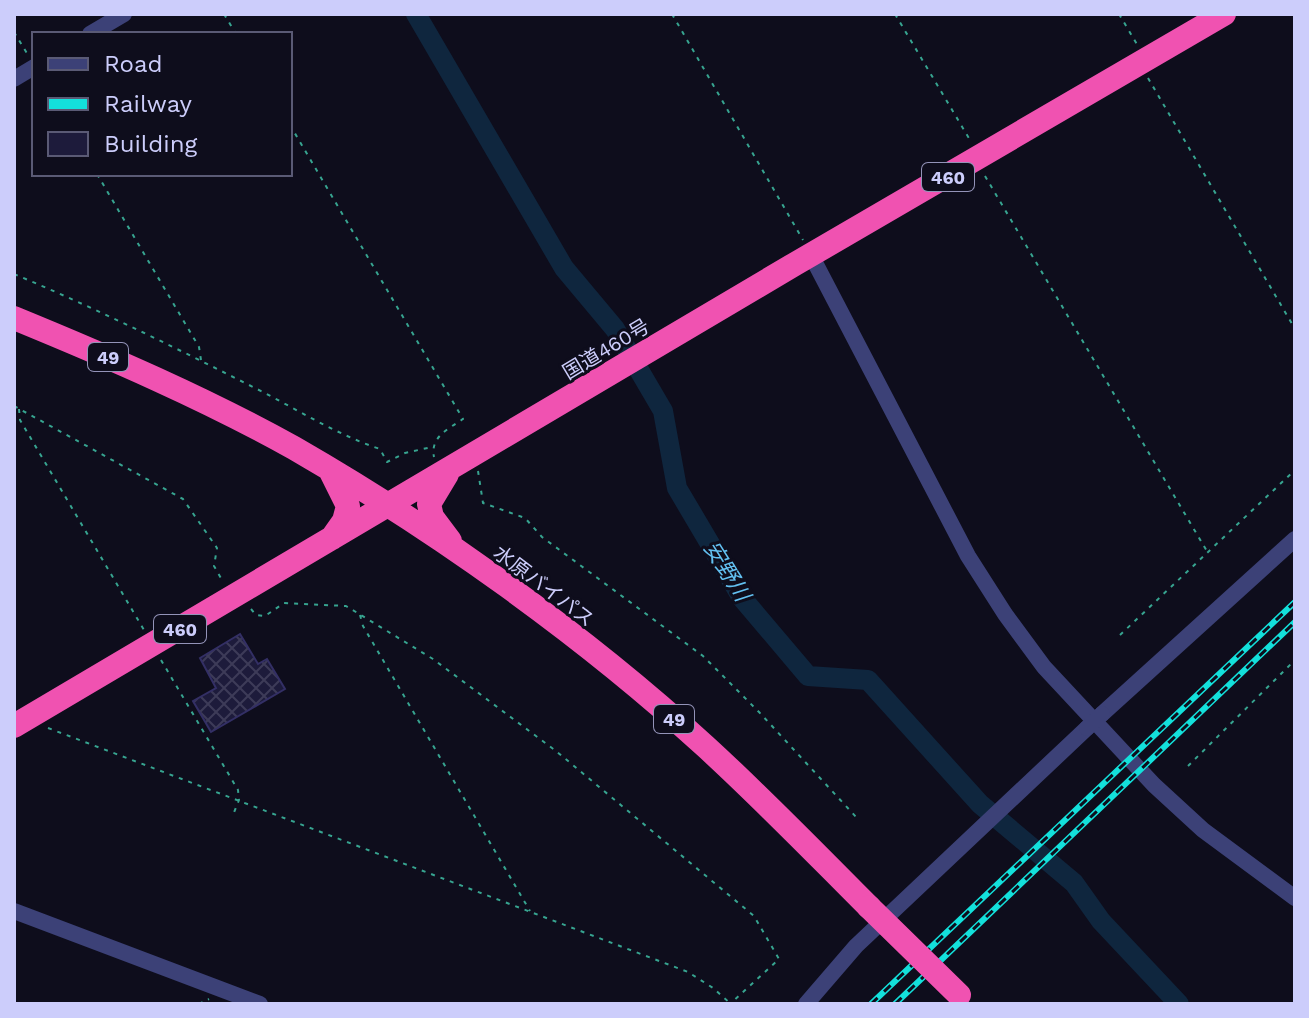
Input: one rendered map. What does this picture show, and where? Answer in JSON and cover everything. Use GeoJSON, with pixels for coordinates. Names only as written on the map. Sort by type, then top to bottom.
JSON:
{"type":"FeatureCollection","features":[{"type":"Feature","properties":{"kind":"highway","name":"国道460号"},"geometry":{"type":"LineString","coordinates":[[21,722],[1224,14]]}},
{"type":"Feature","properties":{"kind":"highway","name":"水原バイパス"},"geometry":{"type":"LineString","coordinates":[[14,318],[200,399],[294,448],[459,553],[635,685],[704,745],[963,1000]]}},
{"type":"Feature","properties":{"kind":"highway"},"geometry":{"type":"LineString","coordinates":[[459,464],[430,499],[430,511],[459,553]]}},
{"type":"Feature","properties":{"kind":"highway"},"geometry":{"type":"LineString","coordinates":[[330,471],[348,506],[344,521],[330,540]]}},
{"type":"Feature","properties":{"kind":"street"},"geometry":{"type":"LineString","coordinates":[[93,32],[124,14]]}},
{"type":"Feature","properties":{"kind":"street"},"geometry":{"type":"LineString","coordinates":[[14,79],[31,61]]}},
{"type":"Feature","properties":{"kind":"street"},"geometry":{"type":"LineString","coordinates":[[811,255],[968,556],[1044,667],[1154,785],[1203,830],[1295,898]]}},
{"type":"Feature","properties":{"kind":"street"},"geometry":{"type":"LineString","coordinates":[[806,1004],[856,946],[944,862],[1295,539]]}},
{"type":"Feature","properties":{"kind":"street"},"geometry":{"type":"LineString","coordinates":[[14,911],[260,1004]]}},
{"type":"Feature","properties":{"kind":"path"},"geometry":{"type":"LineString","coordinates":[[224,14],[235,32]]}},
{"type":"Feature","properties":{"kind":"path"},"geometry":{"type":"LineString","coordinates":[[672,14],[811,255]]}},
{"type":"Feature","properties":{"kind":"path"},"geometry":{"type":"LineString","coordinates":[[895,14],[979,159],[981,170],[1208,553]]}},
{"type":"Feature","properties":{"kind":"path"},"geometry":{"type":"LineString","coordinates":[[1119,14],[1141,51],[1146,74],[1295,329]]}},
{"type":"Feature","properties":{"kind":"path"},"geometry":{"type":"LineString","coordinates":[[14,32],[31,61]]}},
{"type":"Feature","properties":{"kind":"path"},"geometry":{"type":"LineString","coordinates":[[14,274],[91,306],[354,441],[380,449],[387,462],[405,453],[432,447],[437,437],[463,419],[292,128]]}},
{"type":"Feature","properties":{"kind":"path"},"geometry":{"type":"LineString","coordinates":[[98,176],[199,347],[201,360]]}},
{"type":"Feature","properties":{"kind":"path"},"geometry":{"type":"LineString","coordinates":[[14,406],[183,499],[217,548],[214,566],[236,596],[256,615],[265,616],[284,603],[346,606],[433,659],[556,751],[754,916],[779,959],[731,1004],[688,972],[42,726],[21,722]]}},
{"type":"Feature","properties":{"kind":"path"},"geometry":{"type":"LineString","coordinates":[[19,409],[20,420],[238,790],[239,800],[233,815]]}},
{"type":"Feature","properties":{"kind":"path"},"geometry":{"type":"LineString","coordinates":[[459,464],[480,473],[483,503],[525,518],[542,537],[703,656],[857,818]]}},
{"type":"Feature","properties":{"kind":"path"},"geometry":{"type":"LineString","coordinates":[[1120,635],[1295,470]]}},
{"type":"Feature","properties":{"kind":"path"},"geometry":{"type":"LineString","coordinates":[[359,614],[363,626],[531,911]]}},
{"type":"Feature","properties":{"kind":"path"},"geometry":{"type":"LineString","coordinates":[[1188,766],[1295,660]]}},
{"type":"Feature","properties":{"kind":"building"},"geometry":{"type":"Polygon","coordinates":[[[240,634],[258,664],[267,659],[285,689],[211,732],[193,701],[216,688],[200,658],[240,634]]]}},
{"type":"Feature","properties":{"kind":"waterway","name":"安野川"},"geometry":{"type":"LineString","coordinates":[[416,14],[564,268],[615,329],[663,411],[677,488],[742,598],[808,676],[868,680],[980,804],[1074,883],[1101,921],[1179,1004]]}},
{"type":"Feature","properties":{"kind":"railway"},"geometry":{"type":"LineString","coordinates":[[871,1004],[1295,602]]}},
{"type":"Feature","properties":{"kind":"railway"},"geometry":{"type":"LineString","coordinates":[[895,1004],[1295,622]]}}]}
